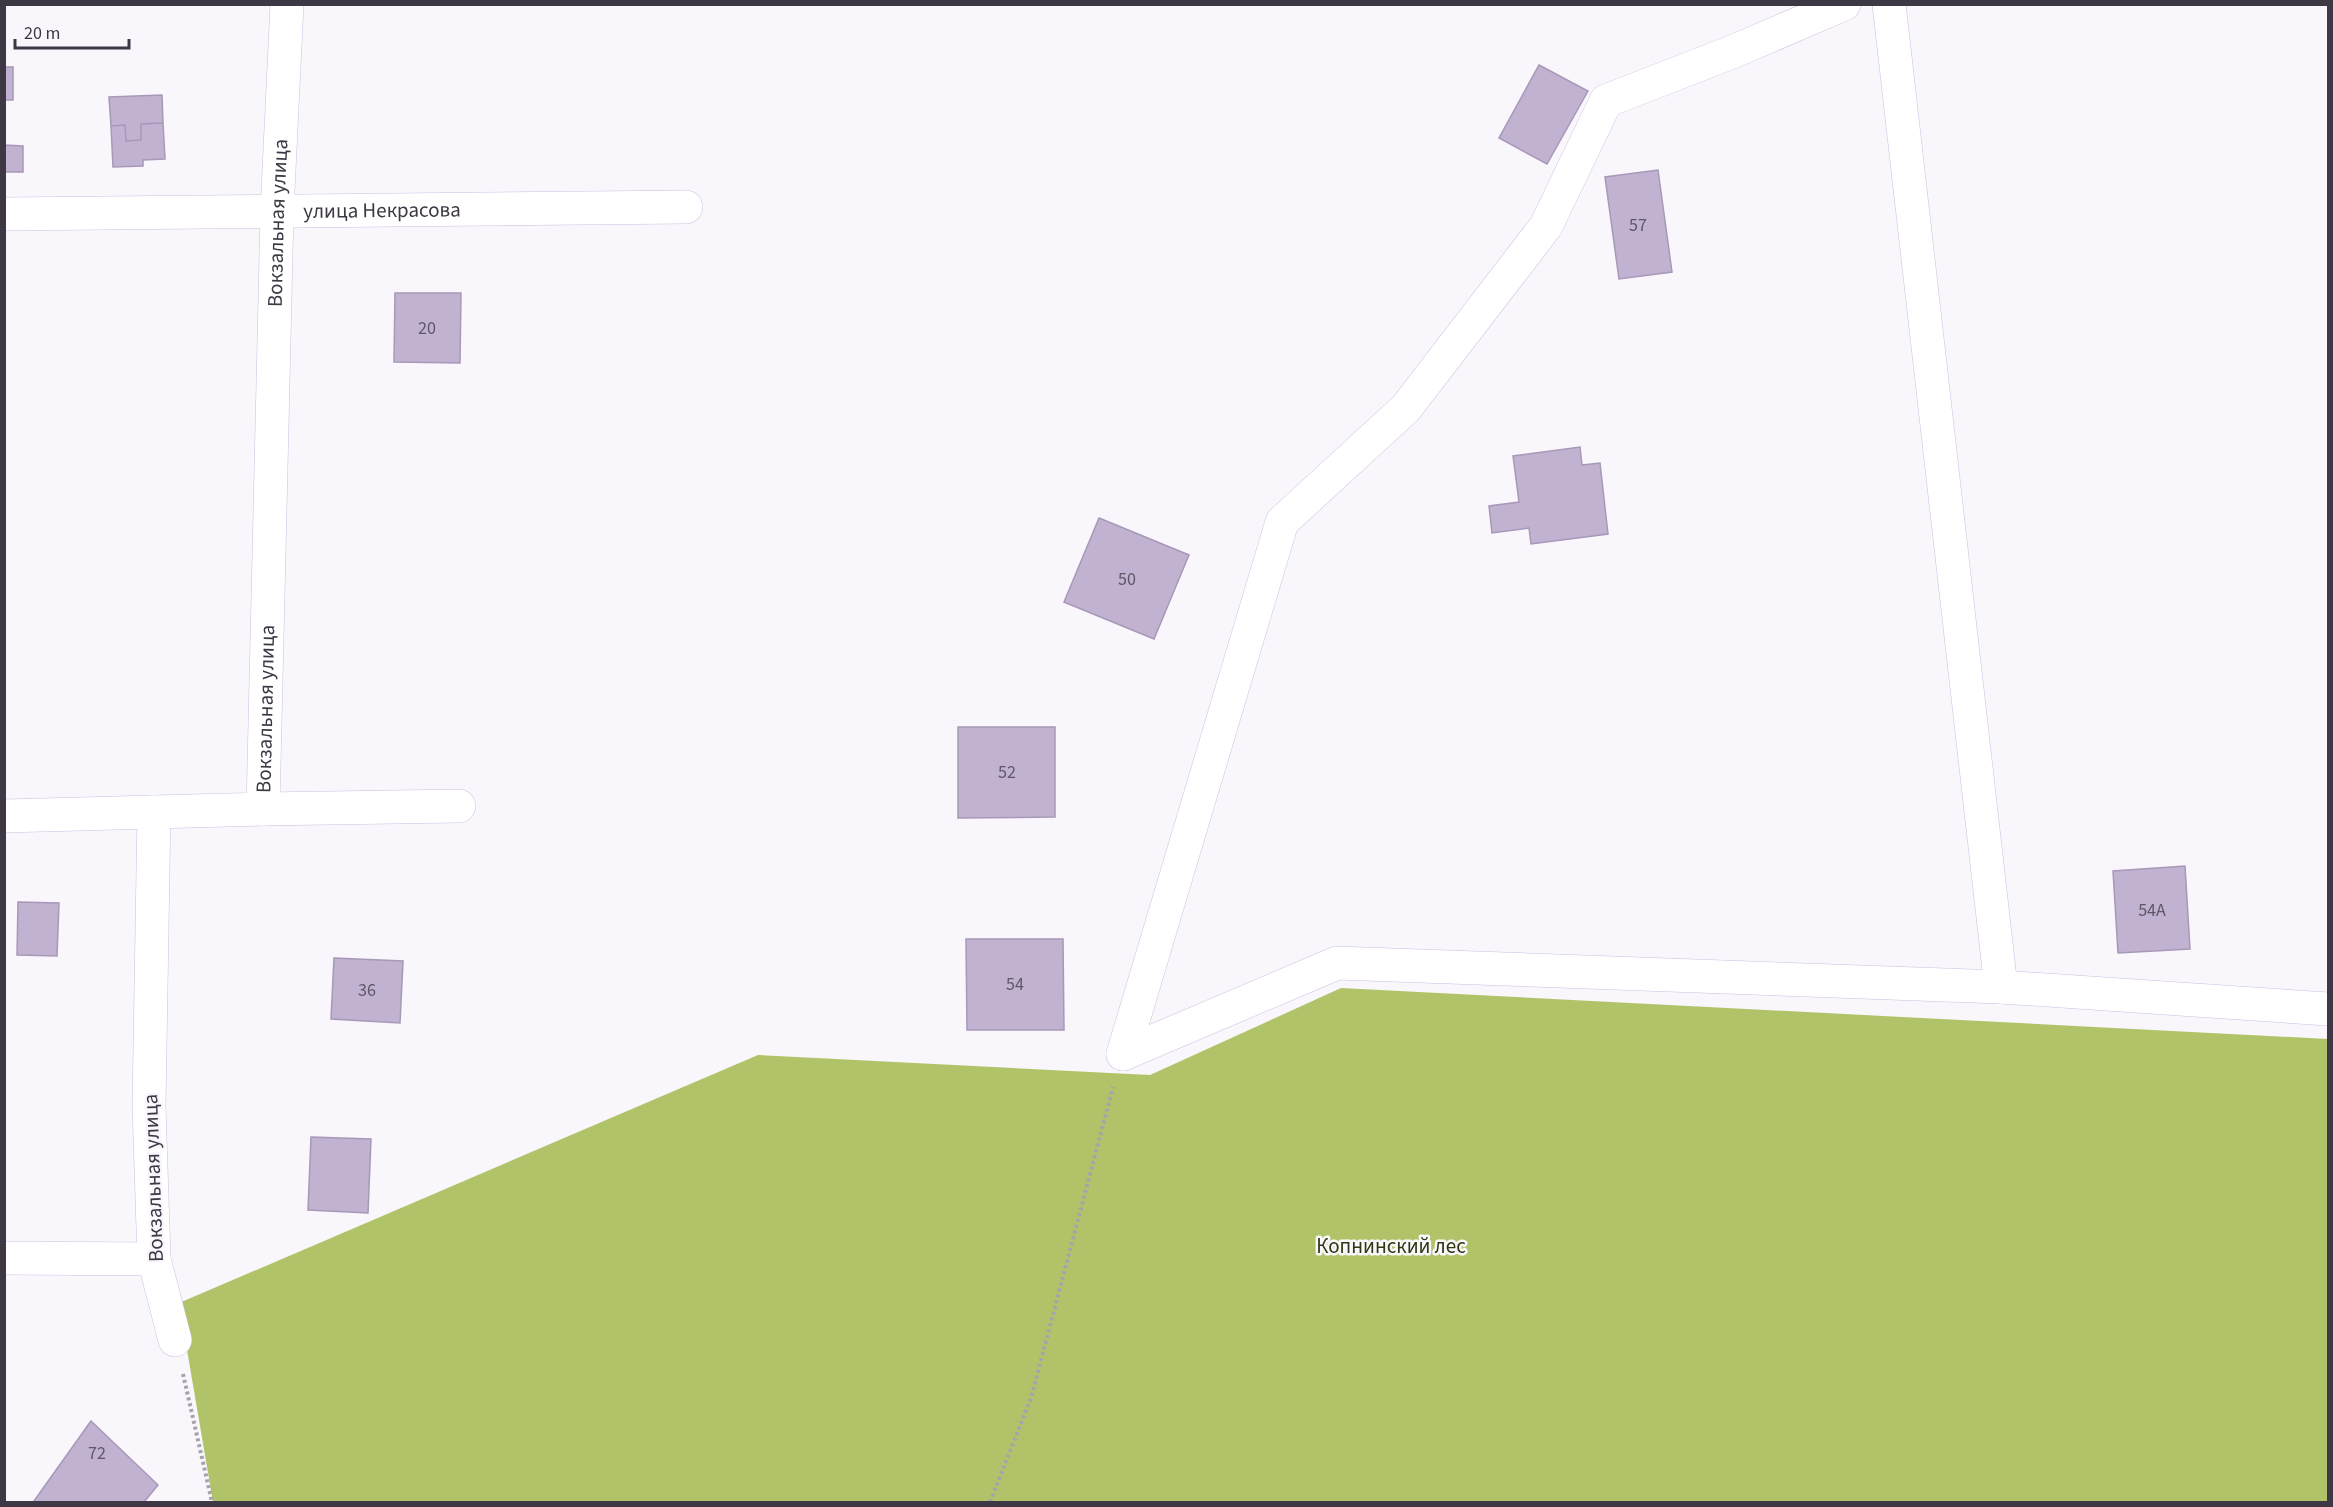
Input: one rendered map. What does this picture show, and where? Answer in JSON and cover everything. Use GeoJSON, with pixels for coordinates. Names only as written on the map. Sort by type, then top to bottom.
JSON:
{"type":"FeatureCollection","features":[{"type":"Feature","properties":{"kind":"street","name":"Вокзальная улица"},"geometry":{"type":"LineString","coordinates":[[175,1340],[154,1259],[149,1106],[154,812],[263,809],[277,212],[287,4]]}},
{"type":"Feature","properties":{"kind":"street"},"geometry":{"type":"LineString","coordinates":[[1123,1054],[1282,522],[1406,408],[1546,226],[1606,101],[1737,50],[1844,4]]}},
{"type":"Feature","properties":{"kind":"street"},"geometry":{"type":"LineString","coordinates":[[1889,4],[2001,987]]}},
{"type":"Feature","properties":{"kind":"street","name":"улица Некрасова"},"geometry":{"type":"LineString","coordinates":[[4,214],[686,207]]}},
{"type":"Feature","properties":{"kind":"street"},"geometry":{"type":"LineString","coordinates":[[263,809],[459,806]]}},
{"type":"Feature","properties":{"kind":"street"},"geometry":{"type":"LineString","coordinates":[[4,816],[154,812]]}},
{"type":"Feature","properties":{"kind":"street"},"geometry":{"type":"LineString","coordinates":[[1123,1054],[1336,963],[2001,987],[2328,1009]]}},
{"type":"Feature","properties":{"kind":"street"},"geometry":{"type":"LineString","coordinates":[[4,1258],[154,1259]]}},
{"type":"Feature","properties":{"kind":"path"},"geometry":{"type":"LineString","coordinates":[[990,1503],[1030,1398],[1123,1054]]}},
{"type":"Feature","properties":{"kind":"path"},"geometry":{"type":"LineString","coordinates":[[175,1340],[212,1503]]}},
{"type":"Feature","properties":{"kind":"green space","name":"Копнинский лес"},"geometry":{"type":"Polygon","coordinates":[[[1341,988],[2328,1039],[2328,1502],[213,1502],[179,1303],[758,1055],[1150,1075],[1341,988]]]}},
{"type":"Feature","properties":{"kind":"building"},"geometry":{"type":"Polygon","coordinates":[[[1539,65],[1588,91],[1547,164],[1499,138],[1539,65]]]}},
{"type":"Feature","properties":{"kind":"building"},"geometry":{"type":"Polygon","coordinates":[[[4,67],[13,67],[13,100],[4,100],[4,67]]]}},
{"type":"Feature","properties":{"kind":"building"},"geometry":{"type":"Polygon","coordinates":[[[162,95],[163,123],[141,124],[141,140],[126,141],[125,125],[111,126],[109,97],[162,95]]]}},
{"type":"Feature","properties":{"kind":"building"},"geometry":{"type":"Polygon","coordinates":[[[163,123],[165,159],[143,160],[143,166],[113,167],[111,126],[125,125],[126,141],[141,140],[141,124],[163,123]]]}},
{"type":"Feature","properties":{"kind":"building"},"geometry":{"type":"Polygon","coordinates":[[[4,145],[23,146],[23,172],[4,172],[4,145]]]}},
{"type":"Feature","properties":{"kind":"building"},"geometry":{"type":"Polygon","coordinates":[[[1658,170],[1672,272],[1619,279],[1605,177],[1658,170]]]}},
{"type":"Feature","properties":{"kind":"building"},"geometry":{"type":"Polygon","coordinates":[[[395,293],[461,293],[460,363],[394,362],[395,293]]]}},
{"type":"Feature","properties":{"kind":"building"},"geometry":{"type":"Polygon","coordinates":[[[1580,447],[1582,465],[1600,463],[1608,534],[1531,544],[1529,528],[1492,533],[1489,506],[1519,502],[1513,456],[1580,447]]]}},
{"type":"Feature","properties":{"kind":"building"},"geometry":{"type":"Polygon","coordinates":[[[1099,518],[1189,555],[1154,639],[1064,602],[1099,518]]]}},
{"type":"Feature","properties":{"kind":"building"},"geometry":{"type":"Polygon","coordinates":[[[958,727],[1055,727],[1055,817],[958,818],[958,727]]]}},
{"type":"Feature","properties":{"kind":"building"},"geometry":{"type":"Polygon","coordinates":[[[2185,866],[2190,949],[2118,953],[2113,871],[2185,866]]]}},
{"type":"Feature","properties":{"kind":"building"},"geometry":{"type":"Polygon","coordinates":[[[18,902],[59,903],[57,956],[17,955],[18,902]]]}},
{"type":"Feature","properties":{"kind":"building"},"geometry":{"type":"Polygon","coordinates":[[[966,939],[1063,939],[1064,1030],[967,1030],[966,939]]]}},
{"type":"Feature","properties":{"kind":"building"},"geometry":{"type":"Polygon","coordinates":[[[334,958],[403,961],[400,1023],[331,1019],[334,958]]]}},
{"type":"Feature","properties":{"kind":"building"},"geometry":{"type":"Polygon","coordinates":[[[311,1137],[371,1139],[368,1213],[308,1210],[311,1137]]]}},
{"type":"Feature","properties":{"kind":"building"},"geometry":{"type":"Polygon","coordinates":[[[91,1421],[158,1485],[144,1502],[34,1501],[91,1421]]]}}]}
